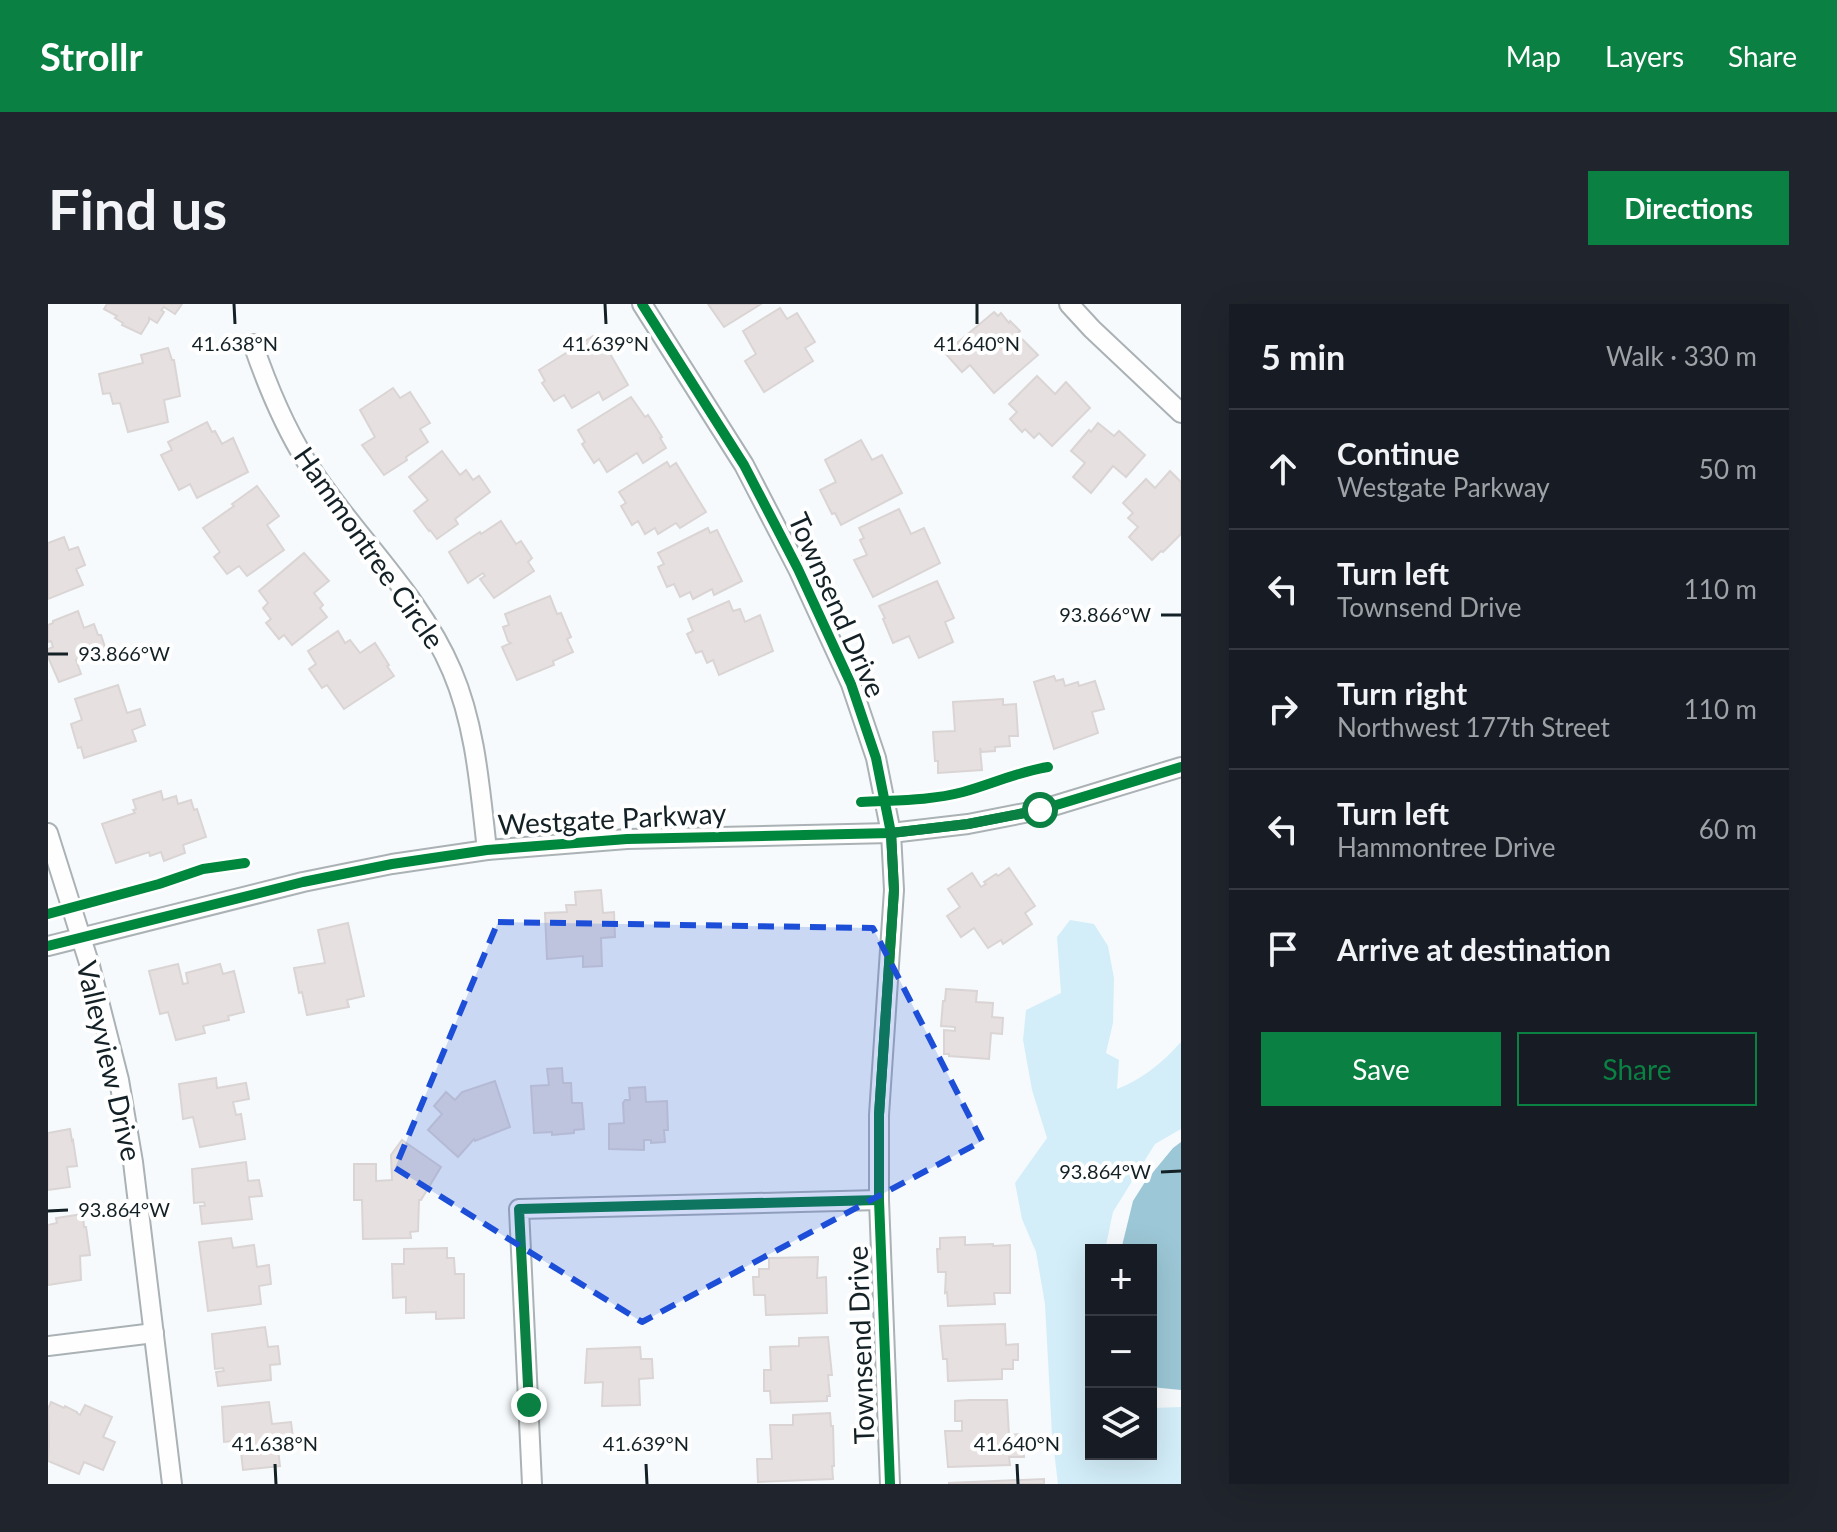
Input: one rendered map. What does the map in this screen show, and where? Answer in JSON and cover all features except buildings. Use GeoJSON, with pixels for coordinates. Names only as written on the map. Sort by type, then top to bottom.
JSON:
{"type":"FeatureCollection","features":[{"type":"Feature","properties":{"kind":"street","name":"Townsend Drive"},"geometry":{"type":"LineString","coordinates":[[642,304],[744,465],[798,569],[851,684],[876,758],[891,833],[894,890],[879,1115],[879,1200],[890,1484]]}},
{"type":"Feature","properties":{"kind":"street"},"geometry":{"type":"LineString","coordinates":[[1069,304],[1181,413]]}},
{"type":"Feature","properties":{"kind":"street","name":"Hammontree Circle"},"geometry":{"type":"LineString","coordinates":[[253,344],[273,401],[306,461],[395,578],[429,628],[451,669],[476,758],[487,850]]}},
{"type":"Feature","properties":{"kind":"street","name":"Westgate Parkway"},"geometry":{"type":"LineString","coordinates":[[48,946],[303,882],[392,864],[487,850],[627,839],[891,833],[968,824],[1040,810],[1181,767]]}},
{"type":"Feature","properties":{"kind":"street","name":"Valleyview Drive"},"geometry":{"type":"LineString","coordinates":[[48,833],[90,966],[119,1080],[133,1162],[172,1484]]}},
{"type":"Feature","properties":{"kind":"street"},"geometry":{"type":"LineString","coordinates":[[532,1484],[519,1209],[879,1200]]}},
{"type":"Feature","properties":{"kind":"street"},"geometry":{"type":"LineString","coordinates":[[48,1346],[154,1333]]}},
{"type":"Feature","properties":{"kind":"highlighted area"},"geometry":{"type":"Polygon","coordinates":[[[498,922],[873,928],[982,1141],[642,1322],[395,1168],[498,922]]]}},
{"type":"Feature","properties":{"kind":"shaded area"},"geometry":{"type":"Polygon","coordinates":[[[1070,920],[1094,924],[1108,946],[1114,978],[1113,1023],[1106,1053],[1119,1060],[1117,1089],[1152,1069],[1181,1042],[1181,1129],[1155,1144],[1113,1212],[1106,1244],[1085,1244],[1085,1460],[1157,1460],[1157,1408],[1181,1407],[1181,1484],[1058,1484],[1052,1435],[1045,1304],[1036,1252],[1022,1219],[1015,1183],[1047,1138],[1032,1090],[1023,1040],[1026,1010],[1061,993],[1057,937],[1070,920]]]}},
{"type":"Feature","properties":{"kind":"shaded area"},"geometry":{"type":"Polygon","coordinates":[[[1181,1142],[1181,1390],[1157,1388],[1157,1244],[1122,1244],[1133,1201],[1173,1148],[1181,1142]]]}},
{"type":"Feature","properties":{"kind":"cycle path"},"geometry":{"type":"LineString","coordinates":[[642,304],[744,465],[798,569],[851,684],[876,758],[891,833],[894,890],[879,1115],[879,1200],[890,1484]]}},
{"type":"Feature","properties":{"kind":"cycle path"},"geometry":{"type":"LineString","coordinates":[[861,802],[950,795],[1048,767]]}},
{"type":"Feature","properties":{"kind":"cycle path"},"geometry":{"type":"LineString","coordinates":[[48,946],[303,882],[392,864],[487,850],[627,839],[891,833],[968,824],[1040,810],[1181,767]]}},
{"type":"Feature","properties":{"kind":"cycle path"},"geometry":{"type":"LineString","coordinates":[[48,914],[203,869],[245,863]]}},
{"type":"Feature","properties":{"kind":"route"},"geometry":{"type":"LineString","coordinates":[[529,1405],[519,1209],[879,1200],[879,1115],[894,890],[891,833],[968,824],[1040,810]]}}]}
